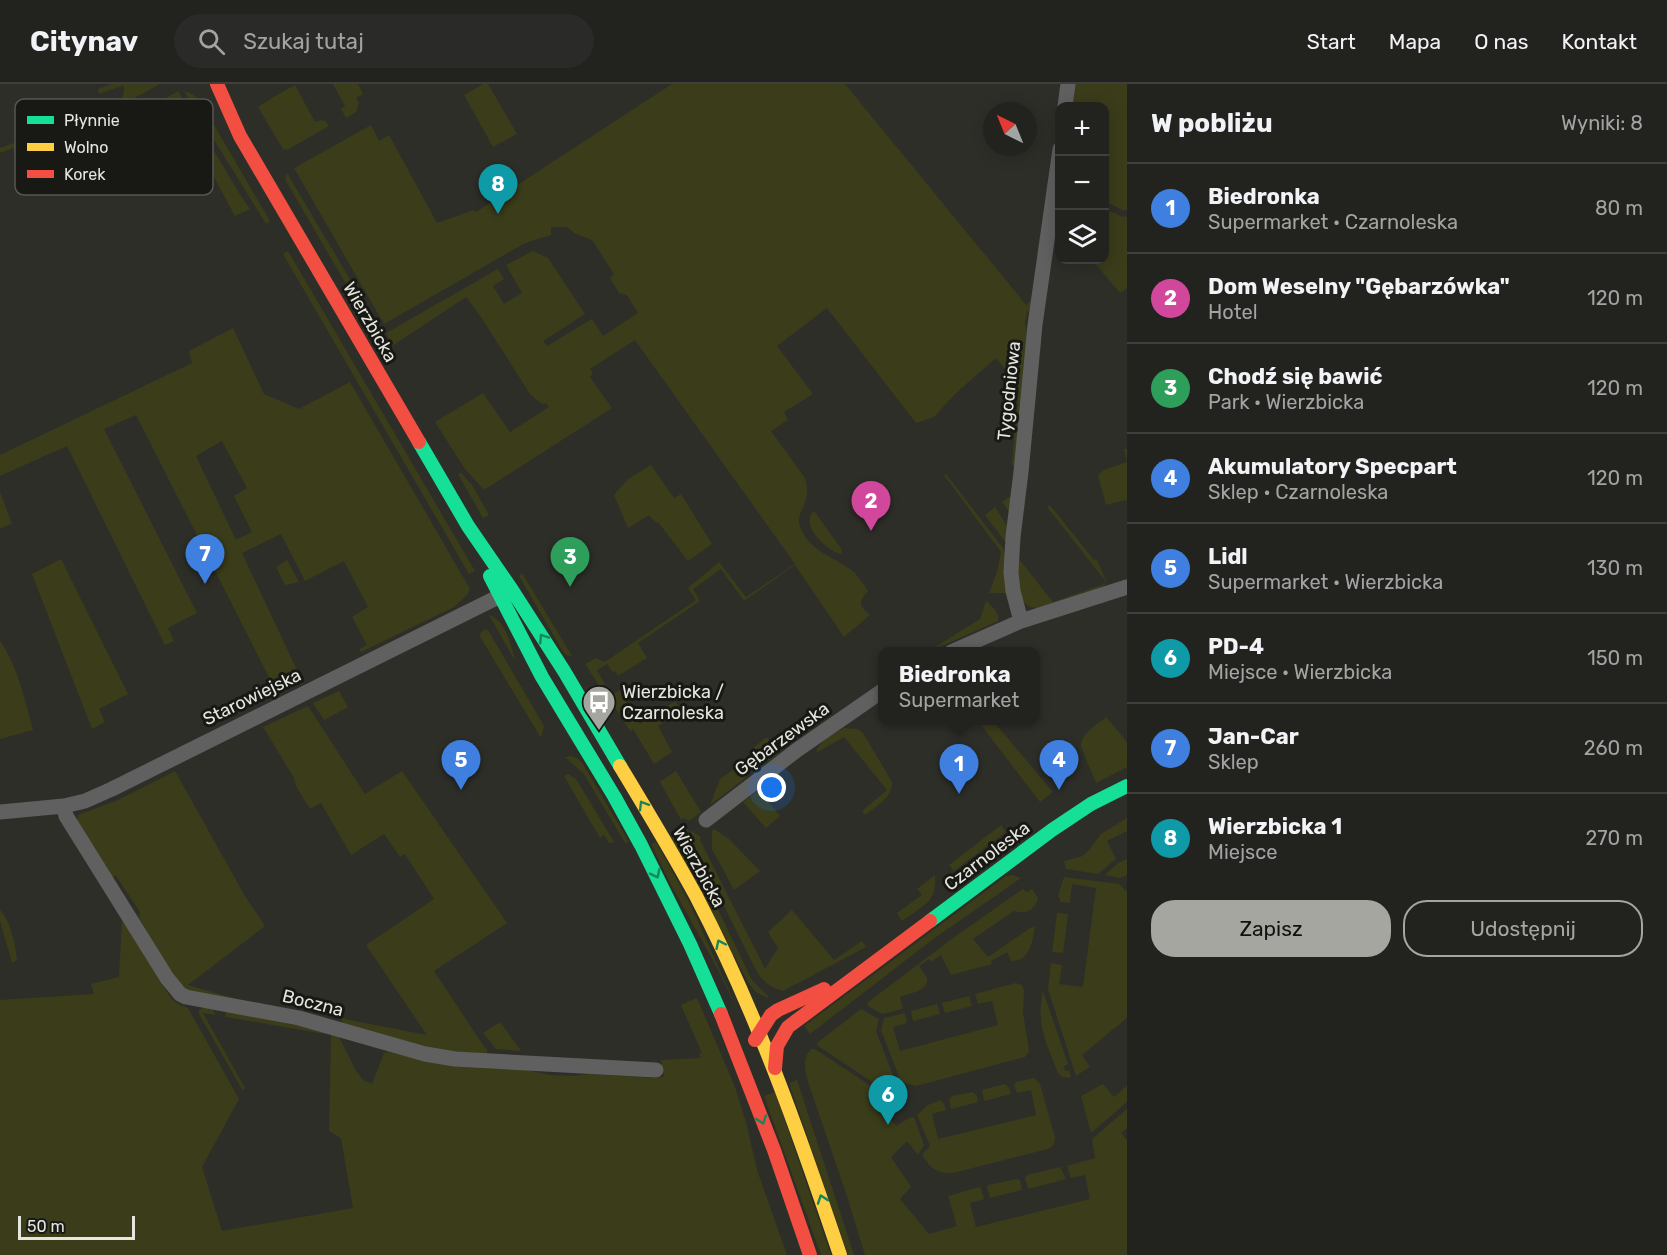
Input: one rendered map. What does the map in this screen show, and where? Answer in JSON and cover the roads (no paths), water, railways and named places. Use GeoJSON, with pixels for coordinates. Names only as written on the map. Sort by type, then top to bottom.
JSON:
{"type":"FeatureCollection","features":[{"type":"Feature","properties":{"kind":"street","name":"Wierzbicka"},"geometry":{"type":"LineString","coordinates":[[201,84],[212,99]]}},
{"type":"Feature","properties":{"kind":"street","name":"Wierzbicka"},"geometry":{"type":"LineString","coordinates":[[217,84],[240,136],[506,592],[564,670],[660,834],[711,927],[759,1031],[807,1157],[840,1255]]}},
{"type":"Feature","properties":{"kind":"street"},"geometry":{"type":"LineString","coordinates":[[1066,102],[1068,84]]}},
{"type":"Feature","properties":{"kind":"street","name":"Wierzbicka"},"geometry":{"type":"LineString","coordinates":[[213,100],[240,136]]}},
{"type":"Feature","properties":{"kind":"street","name":"Tygodniowa"},"geometry":{"type":"LineString","coordinates":[[1021,621],[1013,591],[1011,572],[1013,537],[1035,325],[1055,178]]}},
{"type":"Feature","properties":{"kind":"street"},"geometry":{"type":"LineString","coordinates":[[960,647],[1021,621],[1127,586]]}},
{"type":"Feature","properties":{"kind":"street","name":"Wierzbicka"},"geometry":{"type":"LineString","coordinates":[[506,592],[529,654],[641,845],[718,1006],[749,1082],[810,1255]]}},
{"type":"Feature","properties":{"kind":"street","name":"Starowiejska"},"geometry":{"type":"LineString","coordinates":[[0,812],[64,806],[85,801],[506,592]]}},
{"type":"Feature","properties":{"kind":"street","name":"Gębarzewska"},"geometry":{"type":"LineString","coordinates":[[706,820],[797,750],[878,694]]}},
{"type":"Feature","properties":{"kind":"street","name":"Czarnoleska"},"geometry":{"type":"LineString","coordinates":[[788,1027],[1052,830],[1091,804],[1127,786]]}},
{"type":"Feature","properties":{"kind":"street","name":"Boczna"},"geometry":{"type":"LineString","coordinates":[[64,806],[66,816],[167,978],[180,994],[186,997],[299,1018],[425,1053],[455,1059],[656,1070]]}},
{"type":"Feature","properties":{"kind":"street","name":"Czarnoleska"},"geometry":{"type":"LineString","coordinates":[[749,1082],[751,1048],[759,1031],[771,1015],[875,962]]}},
{"type":"Feature","properties":{"kind":"street"},"geometry":{"type":"LineString","coordinates":[[745,997],[753,1005],[763,1009],[778,1010]]}},
{"type":"Feature","properties":{"kind":"street"},"geometry":{"type":"LineString","coordinates":[[718,1006],[735,1022],[759,1031],[772,1033],[788,1027]]}},
{"type":"Feature","properties":{"kind":"street"},"geometry":{"type":"LineString","coordinates":[[775,1073],[776,1046],[788,1027]]}},
{"type":"Feature","properties":{"kind":"place","name":"Wierzbicka 1"},"geometry":{"type":"Point","coordinates":[498,214]}},
{"type":"Feature","properties":{"kind":"place","name":"Dom Weselny \"Gębarzówka\""},"geometry":{"type":"Point","coordinates":[871,531]}},
{"type":"Feature","properties":{"kind":"place","name":"Jan-Car"},"geometry":{"type":"Point","coordinates":[205,584]}},
{"type":"Feature","properties":{"kind":"place","name":"Chodź się bawić"},"geometry":{"type":"Point","coordinates":[570,587]}},
{"type":"Feature","properties":{"kind":"place","name":"Wierzbicka / Czarnoleska"},"geometry":{"type":"Point","coordinates":[599,731]}},
{"type":"Feature","properties":{"kind":"place","name":"Lidl"},"geometry":{"type":"Point","coordinates":[461,790]}},
{"type":"Feature","properties":{"kind":"place","name":"Akumulatory Specpart"},"geometry":{"type":"Point","coordinates":[1059,790]}},
{"type":"Feature","properties":{"kind":"place","name":"Biedronka"},"geometry":{"type":"Point","coordinates":[959,794]}},
{"type":"Feature","properties":{"kind":"place","name":"PD-4"},"geometry":{"type":"Point","coordinates":[888,1125]}}]}
